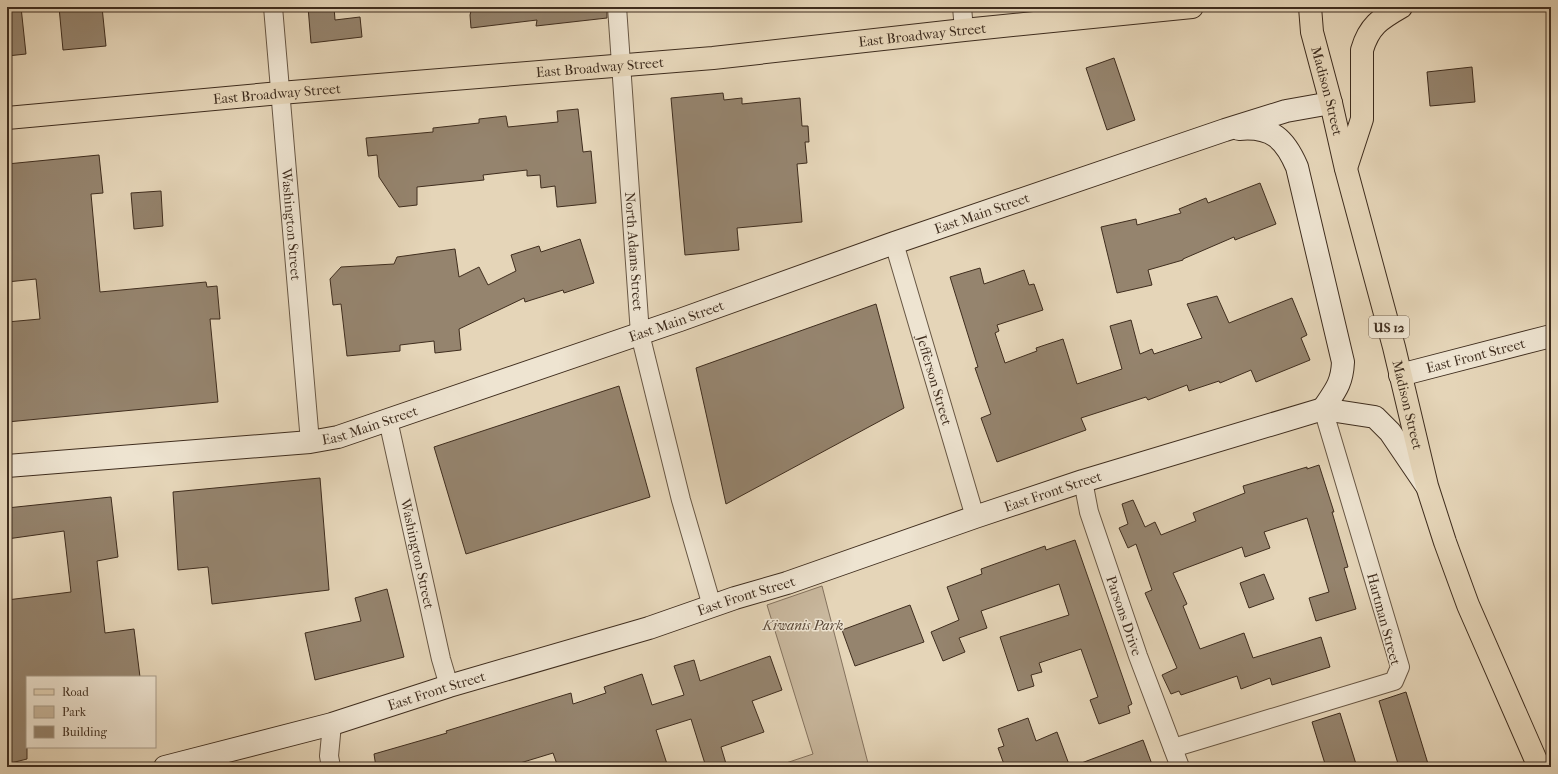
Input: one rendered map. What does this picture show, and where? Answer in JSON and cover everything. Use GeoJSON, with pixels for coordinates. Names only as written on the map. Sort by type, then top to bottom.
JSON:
{"type":"FeatureCollection","features":[{"type":"Feature","properties":{"kind":"main road","name":"East Broadway Street"},"geometry":{"type":"LineString","coordinates":[[7,118],[280,93],[713,58],[964,30],[1192,7]]}},
{"type":"Feature","properties":{"kind":"main road","name":"Madison Street"},"geometry":{"type":"LineString","coordinates":[[1310,7],[1312,32],[1331,103],[1346,169],[1394,348],[1427,486],[1445,542],[1468,605],[1535,758]]}},
{"type":"Feature","properties":{"kind":"main road"},"geometry":{"type":"LineString","coordinates":[[1346,169],[1362,119],[1362,50],[1365,40],[1376,22],[1401,7]]}},
{"type":"Feature","properties":{"kind":"street","name":"Washington Street"},"geometry":{"type":"LineString","coordinates":[[273,7],[310,442]]}},
{"type":"Feature","properties":{"kind":"street","name":"North Adams Street"},"geometry":{"type":"LineString","coordinates":[[617,7],[640,334],[681,500],[712,606]]}},
{"type":"Feature","properties":{"kind":"street"},"geometry":{"type":"LineString","coordinates":[[962,7],[964,30]]}},
{"type":"Feature","properties":{"kind":"street","name":"East Main Street"},"geometry":{"type":"LineString","coordinates":[[7,466],[310,442],[338,437],[640,334],[894,243],[1225,130],[1286,111],[1331,103]]}},
{"type":"Feature","properties":{"kind":"street"},"geometry":{"type":"LineString","coordinates":[[1225,130],[1253,128],[1275,135],[1286,145],[1297,168],[1343,362],[1342,375],[1338,388],[1323,409],[1376,417],[1390,432],[1427,486]]}},
{"type":"Feature","properties":{"kind":"street","name":"Jefferson Street"},"geometry":{"type":"LineString","coordinates":[[894,243],[958,454],[975,517]]}},
{"type":"Feature","properties":{"kind":"street","name":"East Front Street"},"geometry":{"type":"LineString","coordinates":[[1400,375],[1551,336]]}},
{"type":"Feature","properties":{"kind":"street","name":"East Front Street"},"geometry":{"type":"LineString","coordinates":[[164,767],[332,724],[449,686],[649,628],[712,606],[787,583],[1082,481],[1323,409]]}},
{"type":"Feature","properties":{"kind":"street","name":"Hartman Street"},"geometry":{"type":"LineString","coordinates":[[1173,748],[1394,680],[1400,667],[1323,409]]}},
{"type":"Feature","properties":{"kind":"street","name":"Washington Street"},"geometry":{"type":"LineString","coordinates":[[388,420],[440,660],[449,686]]}},
{"type":"Feature","properties":{"kind":"street","name":"Parsons Drive"},"geometry":{"type":"LineString","coordinates":[[1082,481],[1088,512],[1138,656],[1173,748]]}},
{"type":"Feature","properties":{"kind":"street"},"geometry":{"type":"LineString","coordinates":[[331,767],[329,756],[332,724]]}},
{"type":"Feature","properties":{"kind":"street"},"geometry":{"type":"LineString","coordinates":[[1173,748],[1180,767]]}},
{"type":"Feature","properties":{"kind":"green space","name":"Kiwanis Park"},"geometry":{"type":"Polygon","coordinates":[[[822,586],[869,767],[774,767],[813,754],[767,605],[822,586]]]}},
{"type":"Feature","properties":{"kind":"building"},"geometry":{"type":"Polygon","coordinates":[[[7,7],[21,7],[26,54],[7,56],[7,7]]]}},
{"type":"Feature","properties":{"kind":"building"},"geometry":{"type":"Polygon","coordinates":[[[59,7],[102,7],[106,46],[63,50],[59,7]]]}},
{"type":"Feature","properties":{"kind":"building"},"geometry":{"type":"Polygon","coordinates":[[[308,7],[334,7],[335,20],[360,17],[362,37],[311,43],[308,7]]]}},
{"type":"Feature","properties":{"kind":"building"},"geometry":{"type":"Polygon","coordinates":[[[472,7],[607,7],[607,18],[536,26],[537,20],[471,28],[470,15],[472,7]]]}},
{"type":"Feature","properties":{"kind":"building"},"geometry":{"type":"Polygon","coordinates":[[[1114,58],[1135,120],[1107,130],[1086,68],[1114,58]]]}},
{"type":"Feature","properties":{"kind":"building"},"geometry":{"type":"Polygon","coordinates":[[[1472,67],[1475,102],[1430,106],[1427,72],[1472,67]]]}},
{"type":"Feature","properties":{"kind":"building"},"geometry":{"type":"Polygon","coordinates":[[[723,93],[724,100],[742,98],[742,104],[800,98],[802,126],[808,126],[809,142],[805,142],[807,163],[797,164],[802,222],[737,228],[739,250],[685,255],[671,98],[723,93]]]}},
{"type":"Feature","properties":{"kind":"building"},"geometry":{"type":"Polygon","coordinates":[[[578,109],[583,152],[591,151],[596,203],[557,207],[555,186],[541,188],[540,175],[527,176],[527,170],[483,175],[484,180],[417,187],[417,205],[399,207],[379,177],[377,155],[368,156],[366,138],[433,132],[433,128],[479,123],[479,119],[506,116],[508,127],[558,122],[557,111],[578,109]]]}},
{"type":"Feature","properties":{"kind":"building"},"geometry":{"type":"Polygon","coordinates":[[[99,155],[103,193],[91,194],[100,292],[206,282],[207,287],[217,286],[220,319],[210,319],[218,402],[7,422],[7,322],[40,319],[36,279],[7,282],[7,164],[99,155]]]}},
{"type":"Feature","properties":{"kind":"building"},"geometry":{"type":"Polygon","coordinates":[[[1260,183],[1276,224],[1235,240],[1234,237],[1183,260],[1148,270],[1152,285],[1117,293],[1101,227],[1136,219],[1137,225],[1181,213],[1179,209],[1206,198],[1208,203],[1260,183]]]}},
{"type":"Feature","properties":{"kind":"building"},"geometry":{"type":"Polygon","coordinates":[[[161,191],[163,226],[134,229],[131,193],[161,191]]]}},
{"type":"Feature","properties":{"kind":"building"},"geometry":{"type":"Polygon","coordinates":[[[580,239],[594,283],[564,293],[563,290],[525,302],[524,298],[459,329],[461,350],[435,353],[434,341],[400,345],[400,351],[347,356],[341,304],[333,305],[330,279],[341,267],[394,264],[397,257],[455,249],[459,277],[479,267],[488,285],[516,271],[511,255],[539,246],[541,252],[580,239]]]}},
{"type":"Feature","properties":{"kind":"building"},"geometry":{"type":"Polygon","coordinates":[[[980,268],[984,284],[1024,270],[1029,285],[1034,284],[1043,310],[997,325],[999,331],[995,333],[1005,363],[1037,351],[1036,348],[1063,339],[1077,384],[1122,369],[1110,326],[1131,320],[1140,354],[1152,349],[1154,354],[1202,338],[1187,304],[1217,296],[1229,323],[1292,298],[1307,335],[1301,338],[1310,360],[1256,382],[1251,370],[1220,383],[1219,381],[1189,391],[1187,385],[1148,400],[1146,397],[1081,418],[1086,430],[997,462],[981,418],[991,414],[975,368],[978,367],[950,277],[980,268]]]}},
{"type":"Feature","properties":{"kind":"building"},"geometry":{"type":"Polygon","coordinates":[[[876,304],[904,408],[726,504],[696,368],[876,304]]]}},
{"type":"Feature","properties":{"kind":"building"},"geometry":{"type":"Polygon","coordinates":[[[619,386],[650,497],[466,554],[434,447],[619,386]]]}},
{"type":"Feature","properties":{"kind":"building"},"geometry":{"type":"Polygon","coordinates":[[[1319,465],[1334,512],[1332,512],[1348,567],[1344,568],[1356,609],[1316,621],[1309,598],[1329,592],[1307,518],[1264,532],[1270,548],[1245,557],[1242,547],[1173,573],[1187,604],[1183,606],[1200,649],[1244,633],[1253,658],[1321,637],[1330,667],[1272,685],[1270,678],[1241,689],[1237,676],[1181,695],[1179,691],[1171,694],[1162,675],[1177,668],[1145,593],[1152,590],[1136,544],[1128,548],[1119,528],[1128,524],[1122,504],[1133,500],[1145,527],[1155,522],[1161,535],[1196,521],[1193,513],[1245,493],[1243,486],[1307,467],[1307,469],[1319,465]]]}},
{"type":"Feature","properties":{"kind":"building"},"geometry":{"type":"Polygon","coordinates":[[[320,478],[329,590],[212,604],[208,567],[178,570],[173,492],[320,478]]]}},
{"type":"Feature","properties":{"kind":"building"},"geometry":{"type":"Polygon","coordinates":[[[111,497],[118,557],[97,561],[105,633],[134,629],[140,676],[26,676],[27,759],[11,763],[7,726],[7,600],[71,592],[64,531],[7,539],[7,508],[111,497]]]}},
{"type":"Feature","properties":{"kind":"building"},"geometry":{"type":"Polygon","coordinates":[[[1075,540],[1132,704],[1128,706],[1130,713],[1099,724],[1090,700],[1098,697],[1081,649],[1039,663],[1042,672],[1031,675],[1034,686],[1018,691],[1000,637],[1069,615],[1059,584],[981,611],[987,628],[959,638],[965,652],[943,661],[931,632],[959,620],[947,587],[982,574],[981,569],[1045,546],[1046,550],[1075,540]]]}},
{"type":"Feature","properties":{"kind":"building"},"geometry":{"type":"Polygon","coordinates":[[[1264,574],[1274,599],[1249,608],[1240,583],[1264,574]]]}},
{"type":"Feature","properties":{"kind":"building"},"geometry":{"type":"Polygon","coordinates":[[[387,589],[404,657],[315,680],[305,633],[361,621],[355,598],[387,589]]]}},
{"type":"Feature","properties":{"kind":"building"},"geometry":{"type":"Polygon","coordinates":[[[910,605],[924,642],[855,666],[842,630],[910,605]]]}},
{"type":"Feature","properties":{"kind":"building"},"geometry":{"type":"Polygon","coordinates":[[[770,656],[782,690],[752,701],[764,732],[721,747],[727,767],[706,767],[691,719],[656,730],[668,767],[558,767],[553,753],[507,767],[376,767],[374,754],[447,733],[446,731],[571,693],[573,704],[606,693],[604,687],[642,674],[652,705],[684,695],[674,666],[694,660],[700,681],[770,656]]]}},
{"type":"Feature","properties":{"kind":"building"},"geometry":{"type":"Polygon","coordinates":[[[1406,692],[1429,767],[1399,767],[1379,701],[1406,692]]]}},
{"type":"Feature","properties":{"kind":"building"},"geometry":{"type":"Polygon","coordinates":[[[1340,713],[1356,764],[1346,767],[1326,767],[1312,722],[1340,713]]]}},
{"type":"Feature","properties":{"kind":"building"},"geometry":{"type":"Polygon","coordinates":[[[1028,718],[1036,741],[1057,732],[1070,767],[1005,767],[998,748],[1004,746],[998,729],[1028,718]]]}},
{"type":"Feature","properties":{"kind":"building"},"geometry":{"type":"Polygon","coordinates":[[[1143,740],[1153,767],[1076,767],[1076,765],[1143,740]]]}}]}
